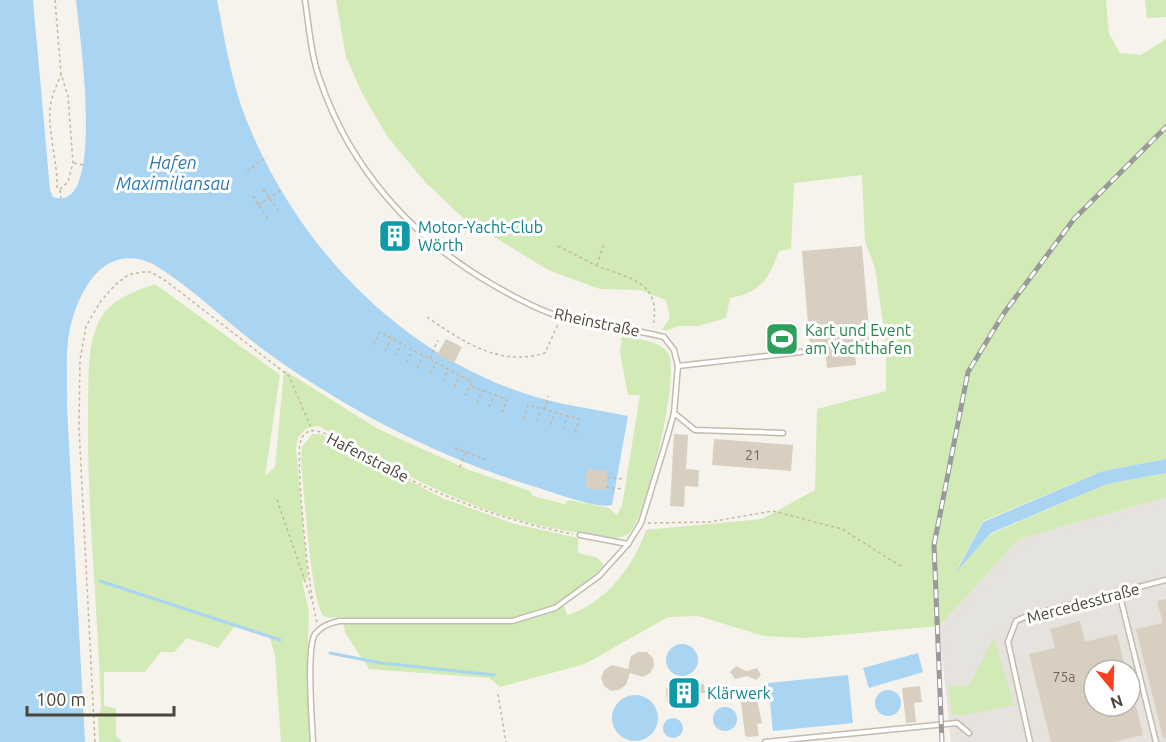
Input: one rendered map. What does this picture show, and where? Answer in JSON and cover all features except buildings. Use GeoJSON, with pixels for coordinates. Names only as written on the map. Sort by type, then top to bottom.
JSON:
{"type":"FeatureCollection","features":[{"type":"Feature","properties":{"kind":"lane","name":"Rheinstraße"},"geometry":{"type":"LineString","coordinates":[[305,0],[315,64],[332,111],[348,143],[388,200],[443,252],[518,299],[560,316],[664,337],[670,343],[678,366],[674,413],[641,523],[628,543],[586,588],[555,608],[533,616],[490,623],[339,621],[320,628]]}},
{"type":"Feature","properties":{"kind":"lane"},"geometry":{"type":"LineString","coordinates":[[678,366],[801,352]]}},
{"type":"Feature","properties":{"kind":"lane"},"geometry":{"type":"LineString","coordinates":[[674,413],[695,430],[783,433]]}},
{"type":"Feature","properties":{"kind":"lane"},"geometry":{"type":"LineString","coordinates":[[580,535],[628,543]]}},
{"type":"Feature","properties":{"kind":"lane","name":"Mercedesstraße"},"geometry":{"type":"LineString","coordinates":[[1030,742],[1008,642],[1016,621],[1027,616],[1166,580]]}},
{"type":"Feature","properties":{"kind":"lane"},"geometry":{"type":"LineString","coordinates":[[1119,592],[1156,742]]}},
{"type":"Feature","properties":{"kind":"lane"},"geometry":{"type":"LineString","coordinates":[[313,742],[311,651],[312,641],[320,628]]}},
{"type":"Feature","properties":{"kind":"lane"},"geometry":{"type":"LineString","coordinates":[[765,742],[957,723],[969,733]]}},
{"type":"Feature","properties":{"kind":"path"},"geometry":{"type":"LineString","coordinates":[[55,0],[61,74],[68,96],[73,163],[68,182],[60,189]]}},
{"type":"Feature","properties":{"kind":"path"},"geometry":{"type":"LineString","coordinates":[[61,74],[51,102],[57,157],[57,188],[60,189],[61,198]]}},
{"type":"Feature","properties":{"kind":"path"},"geometry":{"type":"LineString","coordinates":[[247,171],[267,157]]}},
{"type":"Feature","properties":{"kind":"path"},"geometry":{"type":"LineString","coordinates":[[73,163],[83,165]]}},
{"type":"Feature","properties":{"kind":"path"},"geometry":{"type":"LineString","coordinates":[[263,189],[279,212]]}},
{"type":"Feature","properties":{"kind":"path"},"geometry":{"type":"LineString","coordinates":[[258,205],[283,189]]}},
{"type":"Feature","properties":{"kind":"path"},"geometry":{"type":"LineString","coordinates":[[253,196],[268,219]]}},
{"type":"Feature","properties":{"kind":"path"},"geometry":{"type":"LineString","coordinates":[[597,265],[604,243]]}},
{"type":"Feature","properties":{"kind":"path"},"geometry":{"type":"LineString","coordinates":[[558,246],[640,282],[651,297],[656,309],[652,334]]}},
{"type":"Feature","properties":{"kind":"path"},"geometry":{"type":"LineString","coordinates":[[95,742],[79,427],[80,360],[86,326],[108,292],[128,275],[141,272],[151,272],[166,281],[289,376],[312,430]]}},
{"type":"Feature","properties":{"kind":"path"},"geometry":{"type":"LineString","coordinates":[[427,317],[463,341],[497,356],[528,358],[545,353],[560,316]]}},
{"type":"Feature","properties":{"kind":"path"},"geometry":{"type":"LineString","coordinates":[[373,345],[380,332],[436,362],[472,382],[465,396]]}},
{"type":"Feature","properties":{"kind":"path"},"geometry":{"type":"LineString","coordinates":[[385,351],[391,338]]}},
{"type":"Feature","properties":{"kind":"path"},"geometry":{"type":"LineString","coordinates":[[430,359],[438,340]]}},
{"type":"Feature","properties":{"kind":"path"},"geometry":{"type":"LineString","coordinates":[[395,356],[402,344]]}},
{"type":"Feature","properties":{"kind":"path"},"geometry":{"type":"LineString","coordinates":[[406,362],[413,350]]}},
{"type":"Feature","properties":{"kind":"path"},"geometry":{"type":"LineString","coordinates":[[417,368],[424,356]]}},
{"type":"Feature","properties":{"kind":"path"},"geometry":{"type":"LineString","coordinates":[[430,374],[436,362]]}},
{"type":"Feature","properties":{"kind":"path"},"geometry":{"type":"LineString","coordinates":[[442,381],[448,369]]}},
{"type":"Feature","properties":{"kind":"path"},"geometry":{"type":"LineString","coordinates":[[454,387],[461,376]]}},
{"type":"Feature","properties":{"kind":"path"},"geometry":{"type":"LineString","coordinates":[[471,385],[507,400],[501,415]]}},
{"type":"Feature","properties":{"kind":"path"},"geometry":{"type":"LineString","coordinates":[[477,403],[483,390]]}},
{"type":"Feature","properties":{"kind":"path"},"geometry":{"type":"LineString","coordinates":[[489,408],[494,395]]}},
{"type":"Feature","properties":{"kind":"path"},"geometry":{"type":"LineString","coordinates":[[545,409],[548,396]]}},
{"type":"Feature","properties":{"kind":"path"},"geometry":{"type":"LineString","coordinates":[[524,419],[528,405],[545,409],[579,419],[575,434]]}},
{"type":"Feature","properties":{"kind":"path"},"geometry":{"type":"LineString","coordinates":[[537,421],[541,408]]}},
{"type":"Feature","properties":{"kind":"path"},"geometry":{"type":"LineString","coordinates":[[550,425],[554,412]]}},
{"type":"Feature","properties":{"kind":"path"},"geometry":{"type":"LineString","coordinates":[[563,429],[567,416]]}},
{"type":"Feature","properties":{"kind":"path","name":"Hafenstraße"},"geometry":{"type":"LineString","coordinates":[[320,628],[313,605],[299,451],[301,439],[306,432],[312,430],[330,436],[386,467],[476,508],[540,527],[580,535]]}},
{"type":"Feature","properties":{"kind":"path"},"geometry":{"type":"LineString","coordinates":[[455,448],[487,460]]}},
{"type":"Feature","properties":{"kind":"path"},"geometry":{"type":"LineString","coordinates":[[460,466],[466,452]]}},
{"type":"Feature","properties":{"kind":"path"},"geometry":{"type":"LineString","coordinates":[[607,477],[623,479]]}},
{"type":"Feature","properties":{"kind":"path"},"geometry":{"type":"LineString","coordinates":[[606,487],[622,489]]}},
{"type":"Feature","properties":{"kind":"path"},"geometry":{"type":"LineString","coordinates":[[277,500],[313,605]]}},
{"type":"Feature","properties":{"kind":"path"},"geometry":{"type":"LineString","coordinates":[[641,523],[710,522],[773,511],[842,529],[902,567]]}},
{"type":"Feature","properties":{"kind":"path"},"geometry":{"type":"LineString","coordinates":[[498,694],[506,742]]}},
{"type":"Feature","properties":{"kind":"shaded area"},"geometry":{"type":"Polygon","coordinates":[[[1166,497],[1166,742],[951,742],[939,626],[1019,539],[1166,497]]]}},
{"type":"Feature","properties":{"kind":"shaded area"},"geometry":{"type":"Polygon","coordinates":[[[1166,506],[1166,572],[1017,611],[1005,623],[1001,634],[992,630],[968,682],[950,680],[948,630],[1023,545],[1166,506]]]}},
{"type":"Feature","properties":{"kind":"green space"},"geometry":{"type":"Polygon","coordinates":[[[336,0],[1106,0],[1109,34],[1120,53],[1141,55],[1166,39],[1166,459],[1103,471],[983,521],[957,569],[991,534],[1107,484],[1166,473],[1166,497],[1019,539],[939,626],[805,638],[764,636],[698,616],[668,617],[585,664],[500,687],[489,678],[369,669],[345,633],[343,617],[324,616],[319,607],[308,542],[301,459],[302,447],[312,434],[321,434],[442,498],[515,524],[578,538],[578,553],[598,558],[604,566],[584,586],[562,600],[567,615],[593,603],[616,582],[634,557],[646,530],[762,519],[815,490],[817,409],[886,391],[886,343],[875,268],[865,241],[862,175],[794,183],[791,249],[779,251],[762,283],[749,292],[730,298],[726,318],[699,326],[679,326],[666,331],[662,329],[670,318],[666,300],[640,290],[600,289],[548,270],[462,217],[425,182],[387,136],[362,93],[346,57],[336,0]]]}},
{"type":"Feature","properties":{"kind":"green space"},"geometry":{"type":"Polygon","coordinates":[[[1145,0],[1166,0],[1166,17],[1147,18],[1145,0]]]}},
{"type":"Feature","properties":{"kind":"green space"},"geometry":{"type":"Polygon","coordinates":[[[155,284],[280,375],[265,476],[275,467],[284,370],[378,429],[469,470],[530,491],[533,496],[565,504],[568,500],[609,508],[617,515],[622,506],[640,395],[628,395],[620,352],[622,336],[659,345],[668,353],[671,366],[670,387],[653,472],[638,519],[629,533],[615,538],[538,525],[480,508],[425,484],[319,426],[307,428],[298,437],[296,449],[308,578],[302,581],[309,612],[307,668],[311,742],[281,742],[275,656],[270,638],[235,626],[218,648],[187,638],[174,652],[161,652],[145,672],[104,672],[104,706],[116,708],[116,735],[122,742],[99,742],[98,715],[101,708],[88,451],[89,360],[96,328],[106,311],[120,299],[155,284]]]}},
{"type":"Feature","properties":{"kind":"green space"},"geometry":{"type":"Polygon","coordinates":[[[994,638],[1014,705],[965,715],[952,715],[949,686],[969,686],[994,638]]]}},
{"type":"Feature","properties":{"kind":"water","name":"Hafen Maximiliansau"},"geometry":{"type":"Polygon","coordinates":[[[0,0],[33,0],[50,190],[53,197],[70,195],[80,178],[85,150],[84,78],[76,0],[217,0],[232,75],[246,119],[267,165],[293,209],[322,250],[356,287],[393,321],[434,350],[479,375],[538,398],[628,416],[612,505],[597,505],[577,500],[506,477],[402,434],[336,398],[272,356],[184,285],[153,264],[137,259],[111,262],[91,279],[77,305],[67,352],[67,407],[85,742],[0,742],[0,0]]]}},
{"type":"Feature","properties":{"kind":"water"},"geometry":{"type":"Polygon","coordinates":[[[1166,459],[1166,473],[1107,484],[991,533],[956,572],[983,522],[1103,471],[1166,459]]]}},
{"type":"Feature","properties":{"kind":"water"},"geometry":{"type":"Polygon","coordinates":[[[682,644],[693,649],[698,660],[693,671],[682,676],[671,671],[666,660],[671,649],[682,644]]]}},
{"type":"Feature","properties":{"kind":"water"},"geometry":{"type":"Polygon","coordinates":[[[918,653],[923,672],[869,688],[863,668],[918,653]]]}},
{"type":"Feature","properties":{"kind":"water"},"geometry":{"type":"Polygon","coordinates":[[[848,675],[853,723],[773,731],[768,683],[848,675]]]}},
{"type":"Feature","properties":{"kind":"water"},"geometry":{"type":"Polygon","coordinates":[[[888,690],[897,694],[901,703],[897,712],[888,716],[879,712],[875,703],[879,694],[888,690]]]}},
{"type":"Feature","properties":{"kind":"water"},"geometry":{"type":"Polygon","coordinates":[[[635,695],[644,696],[651,702],[657,709],[657,727],[651,734],[644,740],[635,741],[626,740],[619,734],[613,727],[612,718],[613,709],[619,702],[626,696],[635,695]]]}},
{"type":"Feature","properties":{"kind":"water"},"geometry":{"type":"Polygon","coordinates":[[[725,707],[730,708],[736,714],[736,724],[730,730],[725,731],[720,730],[714,724],[713,719],[714,714],[720,708],[725,707]]]}},
{"type":"Feature","properties":{"kind":"water"},"geometry":{"type":"Polygon","coordinates":[[[673,718],[680,721],[683,728],[680,735],[673,738],[666,735],[663,728],[666,721],[673,718]]]}},
{"type":"Feature","properties":{"kind":"waterway"},"geometry":{"type":"LineString","coordinates":[[100,581],[280,640]]}},
{"type":"Feature","properties":{"kind":"waterway"},"geometry":{"type":"LineString","coordinates":[[330,653],[381,663],[494,675]]}},
{"type":"Feature","properties":{"kind":"railway"},"geometry":{"type":"LineString","coordinates":[[942,742],[934,545],[968,372],[1004,313],[1074,219],[1166,127]]}},
{"type":"Feature","properties":{"kind":"place","name":"Motor-Yacht-Club Wörth"},"geometry":{"type":"Point","coordinates":[395,236]}},
{"type":"Feature","properties":{"kind":"place","name":"Kart und Event am Yachthafen"},"geometry":{"type":"Point","coordinates":[782,339]}},
{"type":"Feature","properties":{"kind":"place","name":"Klärwerk"},"geometry":{"type":"Point","coordinates":[684,693]}}]}
